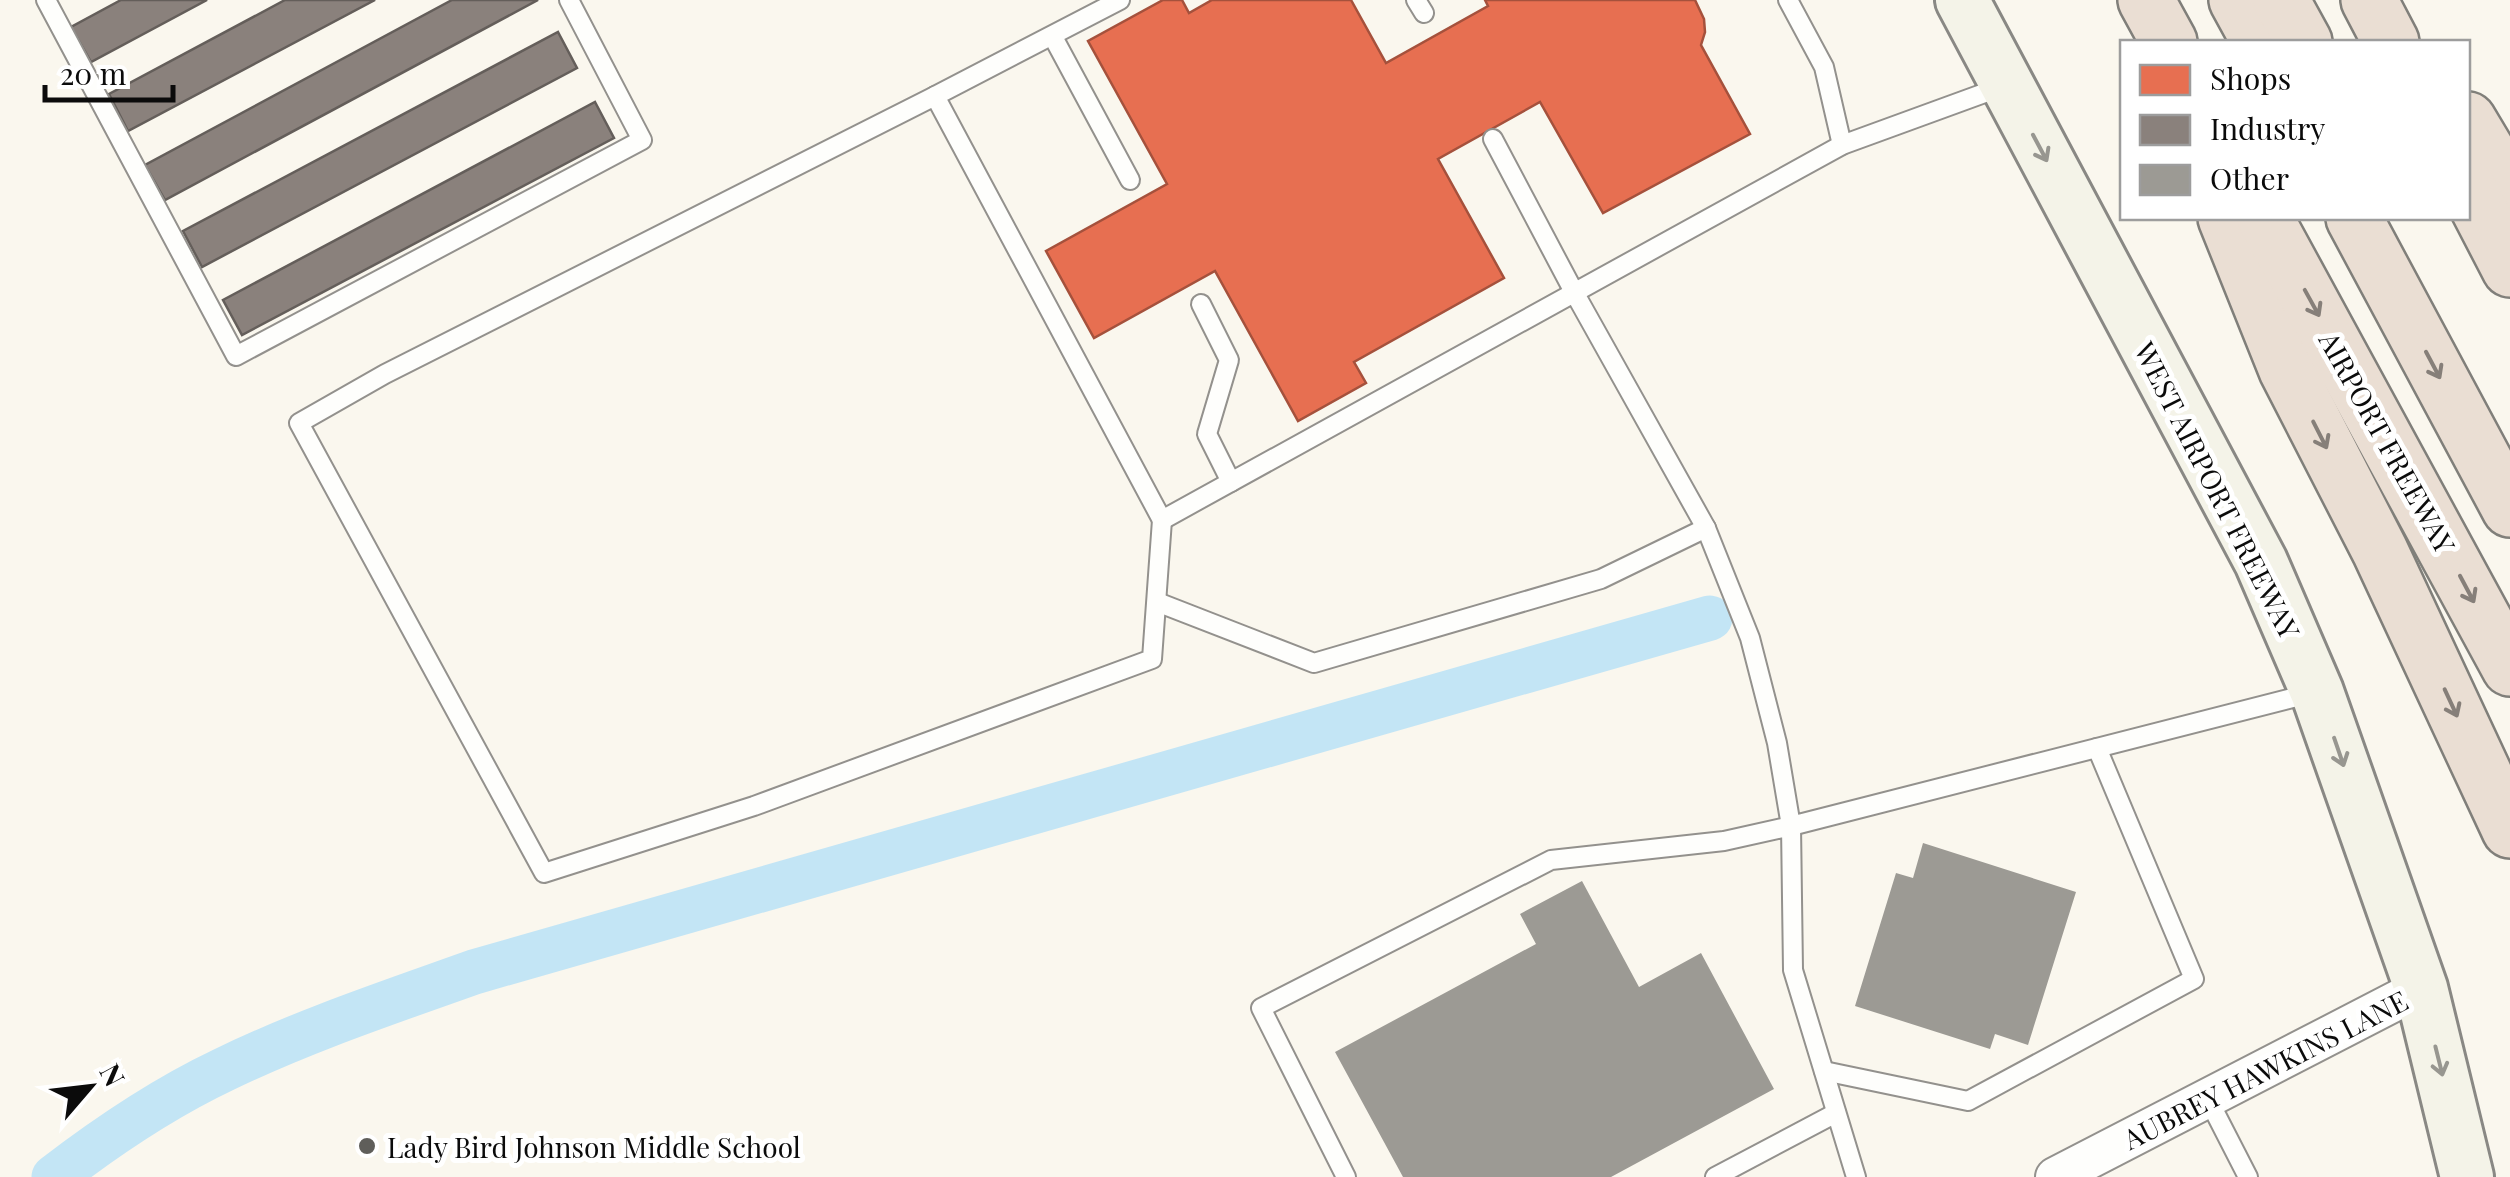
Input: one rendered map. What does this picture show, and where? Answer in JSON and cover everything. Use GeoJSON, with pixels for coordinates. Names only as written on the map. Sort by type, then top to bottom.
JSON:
{"type":"FeatureCollection","features":[{"type":"Feature","properties":{"kind":"highway"},"geometry":{"type":"LineString","coordinates":[[2144,0],[2157,40]]}},
{"type":"Feature","properties":{"kind":"highway"},"geometry":{"type":"LineString","coordinates":[[2144,0],[2169,40]]}},
{"type":"Feature","properties":{"kind":"highway"},"geometry":{"type":"LineString","coordinates":[[2237,0],[2259,40]]}},
{"type":"Feature","properties":{"kind":"highway"},"geometry":{"type":"LineString","coordinates":[[2281,0],[2303,40]]}},
{"type":"Feature","properties":{"kind":"highway"},"geometry":{"type":"LineString","coordinates":[[2369,0],[2390,40]]}},
{"type":"Feature","properties":{"kind":"highway"},"geometry":{"type":"LineString","coordinates":[[2404,0],[2425,40]]}},
{"type":"Feature","properties":{"kind":"highway"},"geometry":{"type":"LineString","coordinates":[[2470,123],[2510,190]]}},
{"type":"Feature","properties":{"kind":"highway"},"geometry":{"type":"LineString","coordinates":[[2470,192],[2510,269]]}},
{"type":"Feature","properties":{"kind":"highway"},"geometry":{"type":"LineString","coordinates":[[2227,220],[2287,370],[2380,552],[2510,830]]}},
{"type":"Feature","properties":{"kind":"highway","name":"AIRPORT FREEWAY"},"geometry":{"type":"LineString","coordinates":[[2267,220],[2510,668]]}},
{"type":"Feature","properties":{"kind":"highway"},"geometry":{"type":"LineString","coordinates":[[2355,220],[2510,509]]}},
{"type":"Feature","properties":{"kind":"highway"},"geometry":{"type":"LineString","coordinates":[[2398,220],[2510,429]]}},
{"type":"Feature","properties":{"kind":"main road","name":"WEST AIRPORT FREEWAY"},"geometry":{"type":"LineString","coordinates":[[1962,0],[2261,562],[2318,692],[2421,988],[2467,1177]]}},
{"type":"Feature","properties":{"kind":"street","name":"AUBREY HAWKINS LANE"},"geometry":{"type":"LineString","coordinates":[[2055,1177],[2421,988]]}},
{"type":"Feature","properties":{"kind":"lane"},"geometry":{"type":"LineString","coordinates":[[46,0],[236,356],[642,140],[569,0]]}},
{"type":"Feature","properties":{"kind":"lane"},"geometry":{"type":"LineString","coordinates":[[935,96],[1162,520],[1152,659],[754,806],[544,873],[299,423],[385,374],[1120,0]]}},
{"type":"Feature","properties":{"kind":"lane"},"geometry":{"type":"LineString","coordinates":[[1788,0],[1824,68],[1842,145]]}},
{"type":"Feature","properties":{"kind":"lane"},"geometry":{"type":"LineString","coordinates":[[1053,37],[1130,180]]}},
{"type":"Feature","properties":{"kind":"lane"},"geometry":{"type":"LineString","coordinates":[[1162,520],[1842,145],[2006,85]]}},
{"type":"Feature","properties":{"kind":"lane"},"geometry":{"type":"LineString","coordinates":[[1493,139],[1706,528],[1750,638],[1777,743],[1791,826],[1793,970],[1856,1177]]}},
{"type":"Feature","properties":{"kind":"lane"},"geometry":{"type":"LineString","coordinates":[[1201,304],[1229,360],[1206,434],[1232,482]]}},
{"type":"Feature","properties":{"kind":"lane"},"geometry":{"type":"LineString","coordinates":[[1156,602],[1314,663],[1602,579],[1706,528]]}},
{"type":"Feature","properties":{"kind":"lane"},"geometry":{"type":"LineString","coordinates":[[1346,1177],[1262,1008],[1551,860],[1724,841],[2318,692]]}},
{"type":"Feature","properties":{"kind":"lane"},"geometry":{"type":"LineString","coordinates":[[1824,1071],[1968,1101],[2194,979],[2097,748]]}},
{"type":"Feature","properties":{"kind":"lane"},"geometry":{"type":"LineString","coordinates":[[2208,1099],[2248,1177]]}},
{"type":"Feature","properties":{"kind":"lane"},"geometry":{"type":"LineString","coordinates":[[1715,1177],[1836,1113]]}},
{"type":"Feature","properties":{"kind":"building: Shops"},"geometry":{"type":"Polygon","coordinates":[[[1163,0],[1182,0],[1189,13],[1212,0],[1351,0],[1386,63],[1488,6],[1485,0],[1695,0],[1704,19],[1701,45],[1750,134],[1603,213],[1540,102],[1438,159],[1504,278],[1354,362],[1366,383],[1298,421],[1215,271],[1094,338],[1046,251],[1167,184],[1088,41],[1163,0]]]}},
{"type":"Feature","properties":{"kind":"building: Industry"},"geometry":{"type":"Polygon","coordinates":[[[121,0],[207,0],[91,62],[71,27],[121,0]]]}},
{"type":"Feature","properties":{"kind":"building: Industry"},"geometry":{"type":"Polygon","coordinates":[[[285,0],[375,0],[128,131],[109,94],[285,0]]]}},
{"type":"Feature","properties":{"kind":"building: Industry"},"geometry":{"type":"Polygon","coordinates":[[[452,0],[538,0],[165,200],[145,165],[452,0]]]}},
{"type":"Feature","properties":{"kind":"building: Industry"},"geometry":{"type":"Polygon","coordinates":[[[558,32],[577,68],[202,267],[183,231],[558,32]]]}},
{"type":"Feature","properties":{"kind":"building: Industry"},"geometry":{"type":"Polygon","coordinates":[[[595,102],[614,138],[242,335],[223,300],[595,102]]]}},
{"type":"Feature","properties":{"kind":"building: Other"},"geometry":{"type":"Polygon","coordinates":[[[1923,843],[2076,892],[2028,1045],[1995,1034],[1990,1049],[1855,1006],[1896,873],[1913,878],[1923,843]]]}},
{"type":"Feature","properties":{"kind":"building: Other"},"geometry":{"type":"Polygon","coordinates":[[[1582,881],[1639,987],[1701,953],[1774,1089],[1611,1177],[1403,1177],[1335,1052],[1536,944],[1520,914],[1582,881]]]}},
{"type":"Feature","properties":{"kind":"waterway"},"geometry":{"type":"LineString","coordinates":[[54,1177],[136,1119],[223,1070],[315,1030],[474,972],[1710,618]]}},
{"type":"Feature","properties":{"kind":"place","name":"Lady Bird Johnson Middle School"},"geometry":{"type":"Point","coordinates":[367,1146]}}]}
